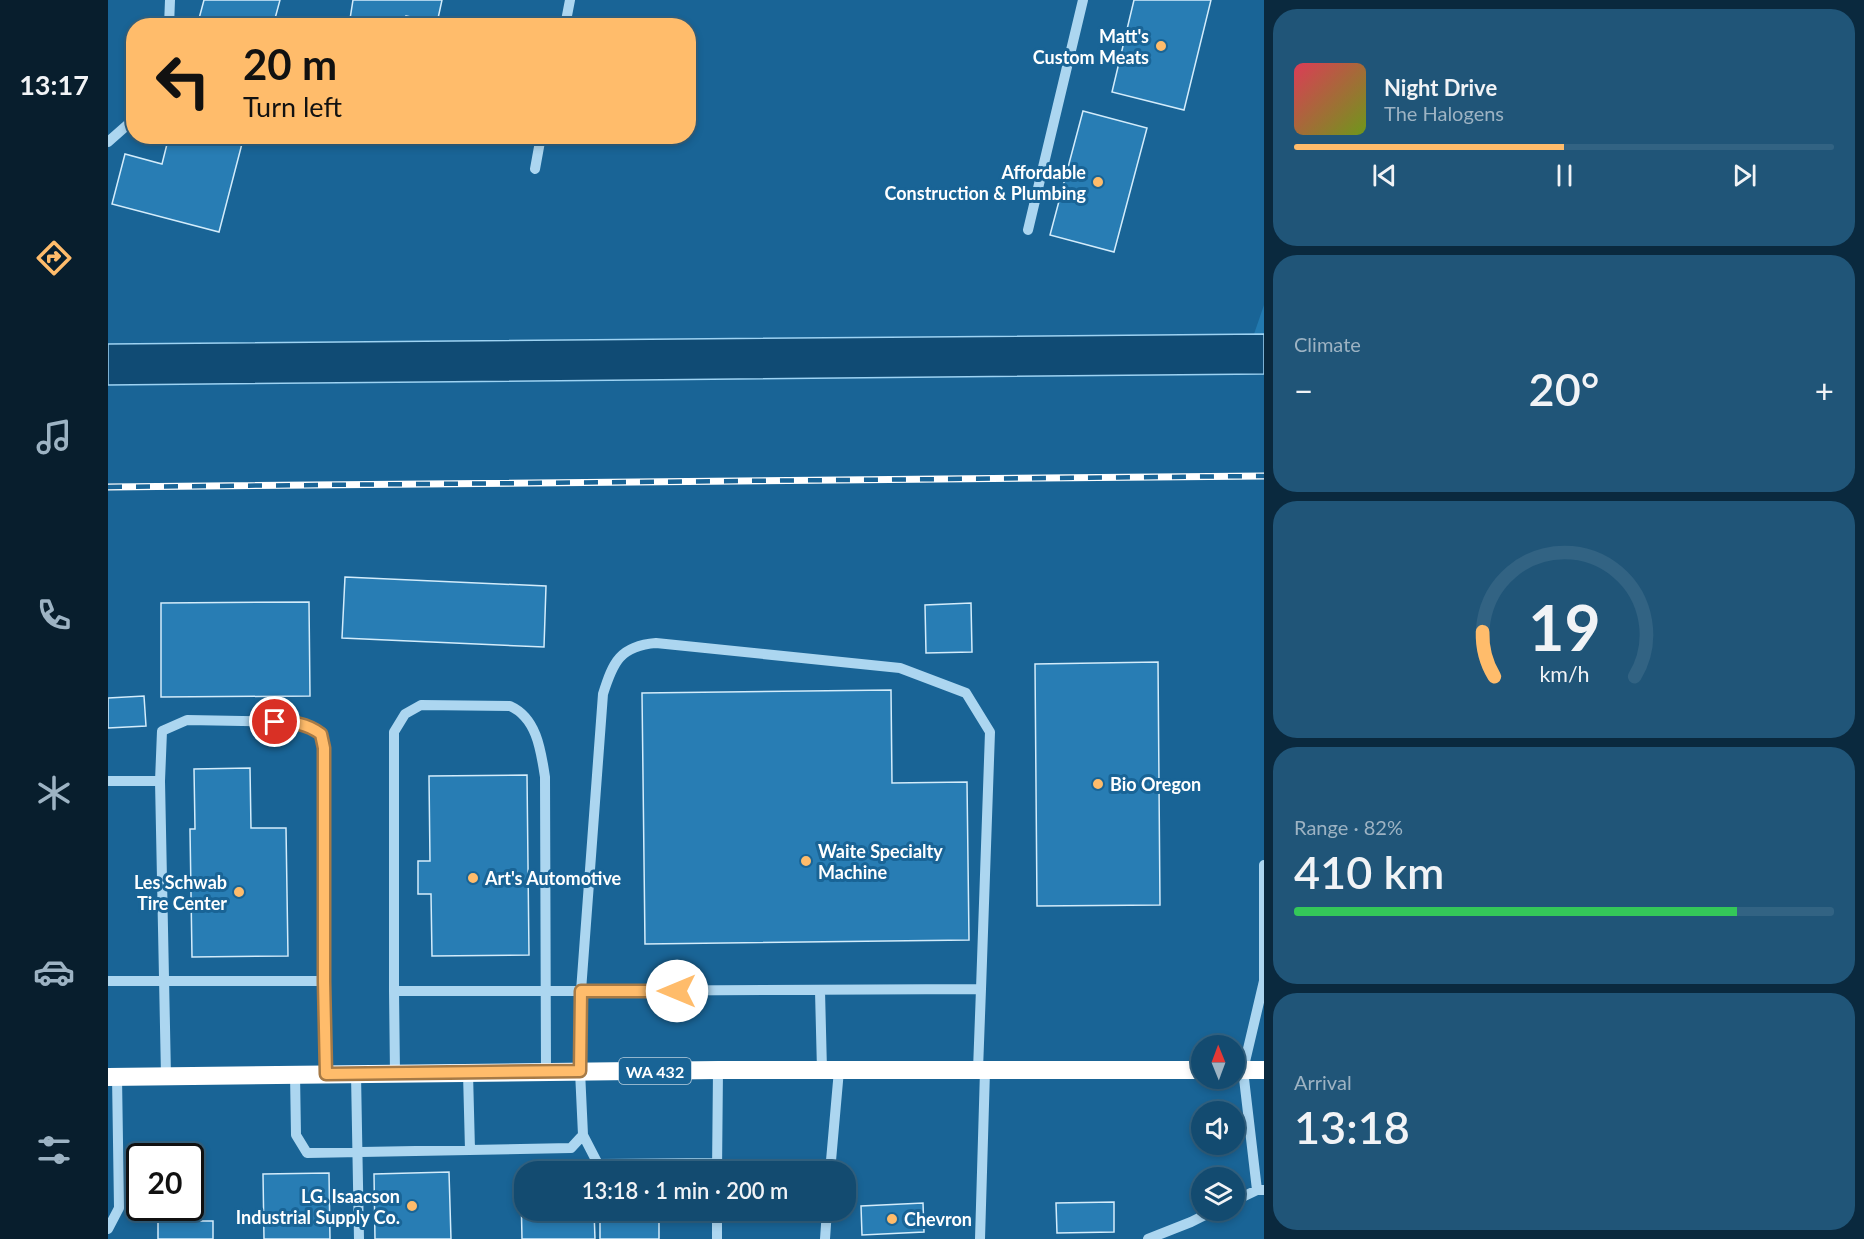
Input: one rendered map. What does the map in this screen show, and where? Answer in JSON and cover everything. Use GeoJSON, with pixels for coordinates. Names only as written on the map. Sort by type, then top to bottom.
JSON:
{"type":"FeatureCollection","features":[{"type":"Feature","properties":{"kind":"highway","name":"WA 432"},"geometry":{"type":"LineString","coordinates":[[113,1076],[718,1070],[1191,1071]]}},
{"type":"Feature","properties":{"kind":"highway"},"geometry":{"type":"LineString","coordinates":[[1245,1071],[1264,1071]]}},
{"type":"Feature","properties":{"kind":"street"},"geometry":{"type":"LineString","coordinates":[[169,18],[170,0]]}},
{"type":"Feature","properties":{"kind":"street"},"geometry":{"type":"LineString","coordinates":[[567,18],[570,0]]}},
{"type":"Feature","properties":{"kind":"street"},"geometry":{"type":"LineString","coordinates":[[1028,230],[1083,0]]}},
{"type":"Feature","properties":{"kind":"street"},"geometry":{"type":"LineString","coordinates":[[108,142],[126,126]]}},
{"type":"Feature","properties":{"kind":"street"},"geometry":{"type":"LineString","coordinates":[[535,169],[540,144]]}},
{"type":"Feature","properties":{"kind":"street"},"geometry":{"type":"LineString","coordinates":[[596,1161],[583,1134],[580,1071],[581,991],[603,694],[611,668],[624,653],[638,645],[656,643],[900,668],[966,693],[990,732],[981,989],[980,1239]]}},
{"type":"Feature","properties":{"kind":"street"},"geometry":{"type":"LineString","coordinates":[[395,1073],[394,732],[405,714],[421,705],[510,706],[518,710],[537,735],[545,777],[546,1072]]}},
{"type":"Feature","properties":{"kind":"street"},"geometry":{"type":"LineString","coordinates":[[166,1076],[160,781],[162,731],[187,720],[297,722],[310,726],[321,734],[324,748],[326,1074]]}},
{"type":"Feature","properties":{"kind":"street"},"geometry":{"type":"LineString","coordinates":[[108,781],[160,781]]}},
{"type":"Feature","properties":{"kind":"street"},"geometry":{"type":"LineString","coordinates":[[1245,1049],[1264,981],[1264,865]]}},
{"type":"Feature","properties":{"kind":"street"},"geometry":{"type":"LineString","coordinates":[[108,981],[324,981]]}},
{"type":"Feature","properties":{"kind":"street"},"geometry":{"type":"LineString","coordinates":[[394,991],[981,989]]}},
{"type":"Feature","properties":{"kind":"street"},"geometry":{"type":"LineString","coordinates":[[820,991],[830,1070],[830,1161]]}},
{"type":"Feature","properties":{"kind":"street"},"geometry":{"type":"LineString","coordinates":[[717,1161],[718,1070]]}},
{"type":"Feature","properties":{"kind":"street"},"geometry":{"type":"LineString","coordinates":[[468,1073],[470,1150]]}},
{"type":"Feature","properties":{"kind":"street"},"geometry":{"type":"LineString","coordinates":[[295,1074],[296,1135],[307,1153],[571,1148],[583,1134]]}},
{"type":"Feature","properties":{"kind":"street"},"geometry":{"type":"LineString","coordinates":[[356,1074],[359,1239]]}},
{"type":"Feature","properties":{"kind":"street"},"geometry":{"type":"LineString","coordinates":[[108,1229],[119,1208],[113,1076]]}},
{"type":"Feature","properties":{"kind":"street"},"geometry":{"type":"LineString","coordinates":[[1242,1089],[1260,1190],[1245,1196]]}},
{"type":"Feature","properties":{"kind":"street"},"geometry":{"type":"LineString","coordinates":[[717,1221],[717,1239]]}},
{"type":"Feature","properties":{"kind":"street"},"geometry":{"type":"LineString","coordinates":[[825,1239],[826,1221]]}},
{"type":"Feature","properties":{"kind":"street"},"geometry":{"type":"LineString","coordinates":[[1148,1239],[1193,1221]]}},
{"type":"Feature","properties":{"kind":"shaded area"},"geometry":{"type":"Polygon","coordinates":[[[1264,305],[1264,334],[1254,334],[1264,305]]]}},
{"type":"Feature","properties":{"kind":"shaded area"},"geometry":{"type":"Polygon","coordinates":[[[1264,334],[1264,374],[108,385],[108,344],[1264,334]]]}},
{"type":"Feature","properties":{"kind":"building"},"geometry":{"type":"Polygon","coordinates":[[[204,0],[280,0],[275,18],[199,18],[204,0]]]}},
{"type":"Feature","properties":{"kind":"building"},"geometry":{"type":"Polygon","coordinates":[[[353,0],[442,0],[438,18],[406,16],[406,18],[350,18],[353,0]]]}},
{"type":"Feature","properties":{"kind":"building","name":"Matt's Custom Meats"},"geometry":{"type":"Polygon","coordinates":[[[1134,0],[1211,0],[1184,110],[1112,92],[1134,0]]]}},
{"type":"Feature","properties":{"kind":"building","name":"Affordable Construction & Plumbing"},"geometry":{"type":"Polygon","coordinates":[[[1083,111],[1147,128],[1114,252],[1050,235],[1083,111]]]}},
{"type":"Feature","properties":{"kind":"building"},"geometry":{"type":"Polygon","coordinates":[[[167,144],[242,144],[219,232],[112,204],[125,154],[162,164],[167,144]]]}},
{"type":"Feature","properties":{"kind":"building"},"geometry":{"type":"Polygon","coordinates":[[[345,577],[546,586],[544,647],[342,638],[345,577]]]}},
{"type":"Feature","properties":{"kind":"building"},"geometry":{"type":"Polygon","coordinates":[[[309,602],[310,696],[161,697],[161,603],[309,602]]]}},
{"type":"Feature","properties":{"kind":"building"},"geometry":{"type":"Polygon","coordinates":[[[971,603],[972,652],[926,653],[925,605],[971,603]]]}},
{"type":"Feature","properties":{"kind":"building","name":"Bio Oregon"},"geometry":{"type":"Polygon","coordinates":[[[1158,662],[1160,905],[1037,906],[1035,664],[1158,662]]]}},
{"type":"Feature","properties":{"kind":"building","name":"Waite Specialty Machine"},"geometry":{"type":"Polygon","coordinates":[[[891,690],[892,783],[967,782],[969,940],[645,944],[642,693],[891,690]]]}},
{"type":"Feature","properties":{"kind":"building"},"geometry":{"type":"Polygon","coordinates":[[[144,696],[146,726],[108,728],[108,698],[144,696]]]}},
{"type":"Feature","properties":{"kind":"building","name":"Les Schwab Tire Center"},"geometry":{"type":"Polygon","coordinates":[[[250,768],[251,828],[286,828],[288,956],[192,957],[190,829],[195,829],[194,769],[250,768]]]}},
{"type":"Feature","properties":{"kind":"building","name":"Art's Automotive"},"geometry":{"type":"Polygon","coordinates":[[[527,775],[529,955],[432,956],[431,894],[418,894],[418,861],[430,861],[429,776],[527,775]]]}},
{"type":"Feature","properties":{"kind":"building","name":"LG. Isaacson Industrial Supply Co."},"geometry":{"type":"Polygon","coordinates":[[[449,1172],[451,1239],[375,1239],[374,1174],[449,1172]]]}},
{"type":"Feature","properties":{"kind":"building"},"geometry":{"type":"Polygon","coordinates":[[[329,1173],[330,1239],[264,1239],[263,1174],[329,1173]]]}},
{"type":"Feature","properties":{"kind":"building"},"geometry":{"type":"Polygon","coordinates":[[[1114,1202],[1114,1232],[1057,1233],[1056,1203],[1114,1202]]]}},
{"type":"Feature","properties":{"kind":"building","name":"Chevron"},"geometry":{"type":"Polygon","coordinates":[[[923,1203],[924,1232],[862,1235],[861,1206],[923,1203]]]}},
{"type":"Feature","properties":{"kind":"building"},"geometry":{"type":"Polygon","coordinates":[[[158,1221],[213,1221],[213,1239],[158,1239],[158,1221]]]}},
{"type":"Feature","properties":{"kind":"building"},"geometry":{"type":"Polygon","coordinates":[[[522,1221],[594,1221],[595,1239],[522,1239],[522,1221]]]}},
{"type":"Feature","properties":{"kind":"building"},"geometry":{"type":"Polygon","coordinates":[[[600,1221],[659,1221],[659,1239],[600,1239],[600,1221]]]}},
{"type":"Feature","properties":{"kind":"railway"},"geometry":{"type":"LineString","coordinates":[[108,487],[1264,476]]}},
{"type":"Feature","properties":{"kind":"place","name":"Matt's Custom Meats"},"geometry":{"type":"Point","coordinates":[1161,46]}},
{"type":"Feature","properties":{"kind":"place","name":"Affordable Construction & Plumbing"},"geometry":{"type":"Point","coordinates":[1098,182]}},
{"type":"Feature","properties":{"kind":"place","name":"Bio Oregon"},"geometry":{"type":"Point","coordinates":[1098,784]}},
{"type":"Feature","properties":{"kind":"place","name":"Waite Specialty Machine"},"geometry":{"type":"Point","coordinates":[806,861]}},
{"type":"Feature","properties":{"kind":"place","name":"Art's Automotive"},"geometry":{"type":"Point","coordinates":[473,878]}},
{"type":"Feature","properties":{"kind":"place","name":"Les Schwab Tire Center"},"geometry":{"type":"Point","coordinates":[239,892]}},
{"type":"Feature","properties":{"kind":"place","name":"LG. Isaacson Industrial Supply Co."},"geometry":{"type":"Point","coordinates":[412,1206]}},
{"type":"Feature","properties":{"kind":"place","name":"Chevron"},"geometry":{"type":"Point","coordinates":[892,1219]}},
{"type":"Feature","properties":{"kind":"route"},"geometry":{"type":"LineString","coordinates":[[275,722],[297,722],[310,726],[321,734],[324,748],[326,1074],[580,1071],[581,991],[677,991]]}}]}
